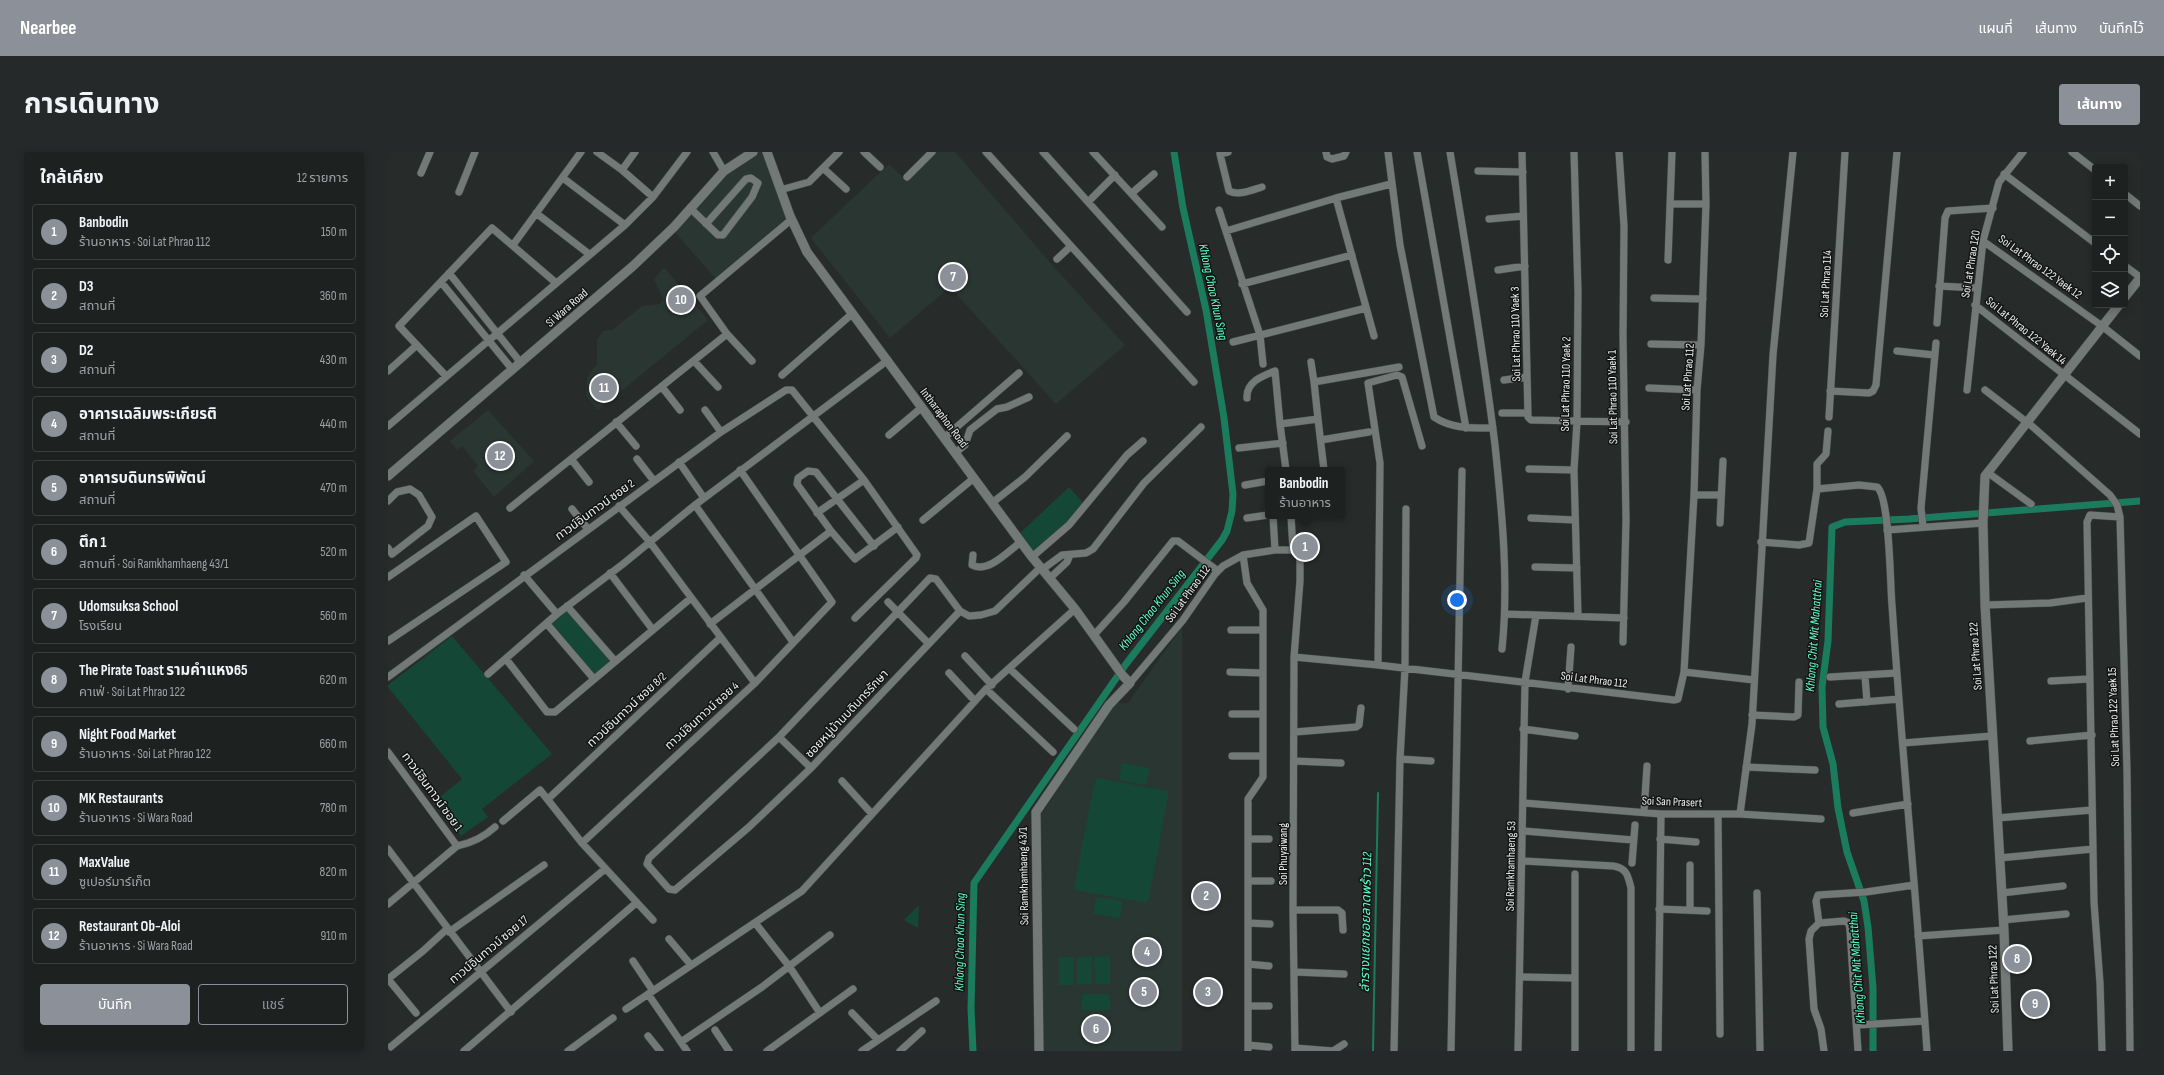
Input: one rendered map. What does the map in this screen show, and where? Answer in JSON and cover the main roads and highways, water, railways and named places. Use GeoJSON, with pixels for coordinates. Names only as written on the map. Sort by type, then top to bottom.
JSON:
{"type":"FeatureCollection","features":[{"type":"Feature","properties":{"kind":"waterway","name":"Khlong Chao Khun Sing"},"geometry":{"type":"LineString","coordinates":[[973,1051],[971,1008],[974,883],[1126,664],[1222,540],[1227,531],[1232,511],[1233,494],[1224,418],[1206,310],[1183,208],[1174,152]]}},
{"type":"Feature","properties":{"kind":"waterway","name":"Khlong Chit Mit Mahatthai"},"geometry":{"type":"LineString","coordinates":[[1873,1051],[1873,988],[1868,927],[1864,901],[1847,852],[1838,808],[1833,764],[1823,727],[1822,687],[1828,641],[1832,527],[1845,522],[1909,519],[2140,501]]}},
{"type":"Feature","properties":{"kind":"waterway","name":"ลำรางแยกซอยลาดพร้าว 112"},"geometry":{"type":"LineString","coordinates":[[1373,1051],[1378,793]]}},
{"type":"Feature","properties":{"kind":"place","name":"Udomsuksa School"},"geometry":{"type":"Point","coordinates":[953,277]}},
{"type":"Feature","properties":{"kind":"place","name":"MK Restaurants"},"geometry":{"type":"Point","coordinates":[681,300]}},
{"type":"Feature","properties":{"kind":"place","name":"MaxValue"},"geometry":{"type":"Point","coordinates":[604,388]}},
{"type":"Feature","properties":{"kind":"place","name":"Restaurant Ob-Aloi"},"geometry":{"type":"Point","coordinates":[500,456]}},
{"type":"Feature","properties":{"kind":"place","name":"Banbodin"},"geometry":{"type":"Point","coordinates":[1305,547]}},
{"type":"Feature","properties":{"kind":"place","name":"D3"},"geometry":{"type":"Point","coordinates":[1206,896]}},
{"type":"Feature","properties":{"kind":"place","name":"อาคารเฉลิมพระเกียรติ"},"geometry":{"type":"Point","coordinates":[1147,952]}},
{"type":"Feature","properties":{"kind":"place","name":"The Pirate Toast รามคำแหง65"},"geometry":{"type":"Point","coordinates":[2017,959]}},
{"type":"Feature","properties":{"kind":"place","name":"อาคารบดินทรพิพัตน์"},"geometry":{"type":"Point","coordinates":[1144,992]}},
{"type":"Feature","properties":{"kind":"place","name":"D2"},"geometry":{"type":"Point","coordinates":[1208,992]}},
{"type":"Feature","properties":{"kind":"place","name":"Night Food Market"},"geometry":{"type":"Point","coordinates":[2035,1004]}},
{"type":"Feature","properties":{"kind":"place","name":"ตึก 1"},"geometry":{"type":"Point","coordinates":[1096,1029]}}]}
